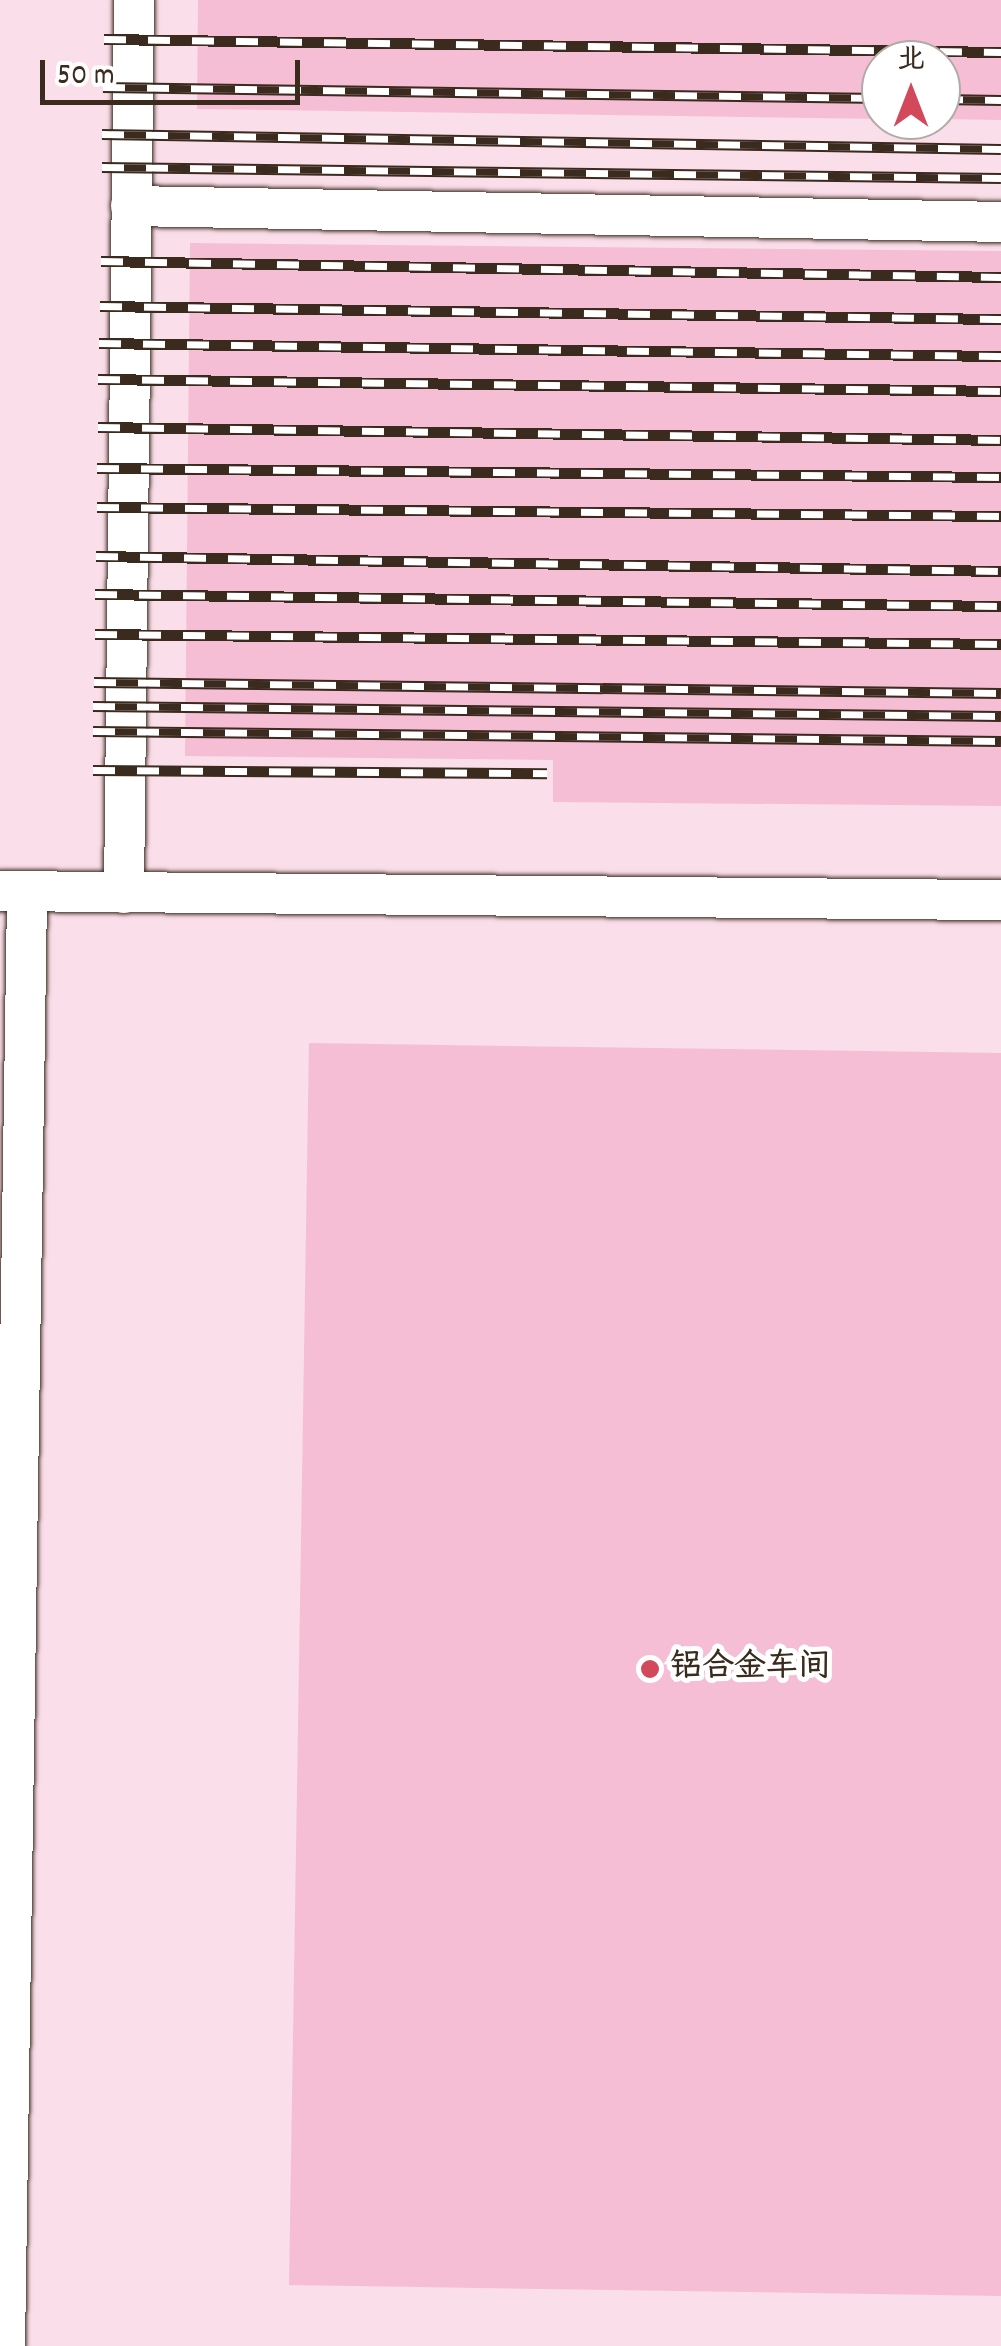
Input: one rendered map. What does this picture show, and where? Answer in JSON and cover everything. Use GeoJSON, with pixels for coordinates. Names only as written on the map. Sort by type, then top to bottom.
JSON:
{"type":"FeatureCollection","features":[{"type":"Feature","properties":{"kind":"street"},"geometry":{"type":"LineString","coordinates":[[124,892],[134,0]]}},
{"type":"Feature","properties":{"kind":"street"},"geometry":{"type":"LineString","coordinates":[[131,206],[1001,222]]}},
{"type":"Feature","properties":{"kind":"street"},"geometry":{"type":"LineString","coordinates":[[5,2346],[14,891],[1001,900]]}},
{"type":"Feature","properties":{"kind":"shaded area"},"geometry":{"type":"Polygon","coordinates":[[[0,0],[1001,0],[1001,2346],[0,2346],[0,0]]]}},
{"type":"Feature","properties":{"kind":"building"},"geometry":{"type":"Polygon","coordinates":[[[198,0],[1001,0],[1001,120],[961,119],[961,40],[861,40],[861,119],[197,109],[198,0]]]}},
{"type":"Feature","properties":{"kind":"building"},"geometry":{"type":"Polygon","coordinates":[[[190,243],[1001,251],[1001,806],[553,802],[553,760],[185,756],[190,243]]]}},
{"type":"Feature","properties":{"kind":"building","name":"铝合金车间"},"geometry":{"type":"Polygon","coordinates":[[[309,1043],[1001,1053],[1001,2296],[289,2285],[309,1043]]]}},
{"type":"Feature","properties":{"kind":"railway"},"geometry":{"type":"LineString","coordinates":[[104,39],[1001,52]]}},
{"type":"Feature","properties":{"kind":"railway"},"geometry":{"type":"LineString","coordinates":[[103,87],[861,98]]}},
{"type":"Feature","properties":{"kind":"railway"},"geometry":{"type":"LineString","coordinates":[[961,99],[1001,100]]}},
{"type":"Feature","properties":{"kind":"railway"},"geometry":{"type":"LineString","coordinates":[[102,134],[1001,149]]}},
{"type":"Feature","properties":{"kind":"railway"},"geometry":{"type":"LineString","coordinates":[[102,167],[1001,178]]}},
{"type":"Feature","properties":{"kind":"railway"},"geometry":{"type":"LineString","coordinates":[[101,261],[1001,277]]}},
{"type":"Feature","properties":{"kind":"railway"},"geometry":{"type":"LineString","coordinates":[[100,306],[1001,319]]}},
{"type":"Feature","properties":{"kind":"railway"},"geometry":{"type":"LineString","coordinates":[[99,343],[1001,356]]}},
{"type":"Feature","properties":{"kind":"railway"},"geometry":{"type":"LineString","coordinates":[[98,379],[1001,391]]}},
{"type":"Feature","properties":{"kind":"railway"},"geometry":{"type":"LineString","coordinates":[[98,427],[1001,440]]}},
{"type":"Feature","properties":{"kind":"railway"},"geometry":{"type":"LineString","coordinates":[[97,468],[1001,477]]}},
{"type":"Feature","properties":{"kind":"railway"},"geometry":{"type":"LineString","coordinates":[[97,507],[1001,516]]}},
{"type":"Feature","properties":{"kind":"railway"},"geometry":{"type":"LineString","coordinates":[[96,556],[1001,571]]}},
{"type":"Feature","properties":{"kind":"railway"},"geometry":{"type":"LineString","coordinates":[[95,594],[1001,606]]}},
{"type":"Feature","properties":{"kind":"railway"},"geometry":{"type":"LineString","coordinates":[[95,634],[1001,644]]}},
{"type":"Feature","properties":{"kind":"railway"},"geometry":{"type":"LineString","coordinates":[[94,682],[1001,693]]}},
{"type":"Feature","properties":{"kind":"railway"},"geometry":{"type":"LineString","coordinates":[[93,706],[1001,716]]}},
{"type":"Feature","properties":{"kind":"railway"},"geometry":{"type":"LineString","coordinates":[[93,731],[1001,741]]}},
{"type":"Feature","properties":{"kind":"railway"},"geometry":{"type":"LineString","coordinates":[[93,770],[547,773]]}},
{"type":"Feature","properties":{"kind":"place","name":"铝合金车间"},"geometry":{"type":"Point","coordinates":[650,1669]}}]}
